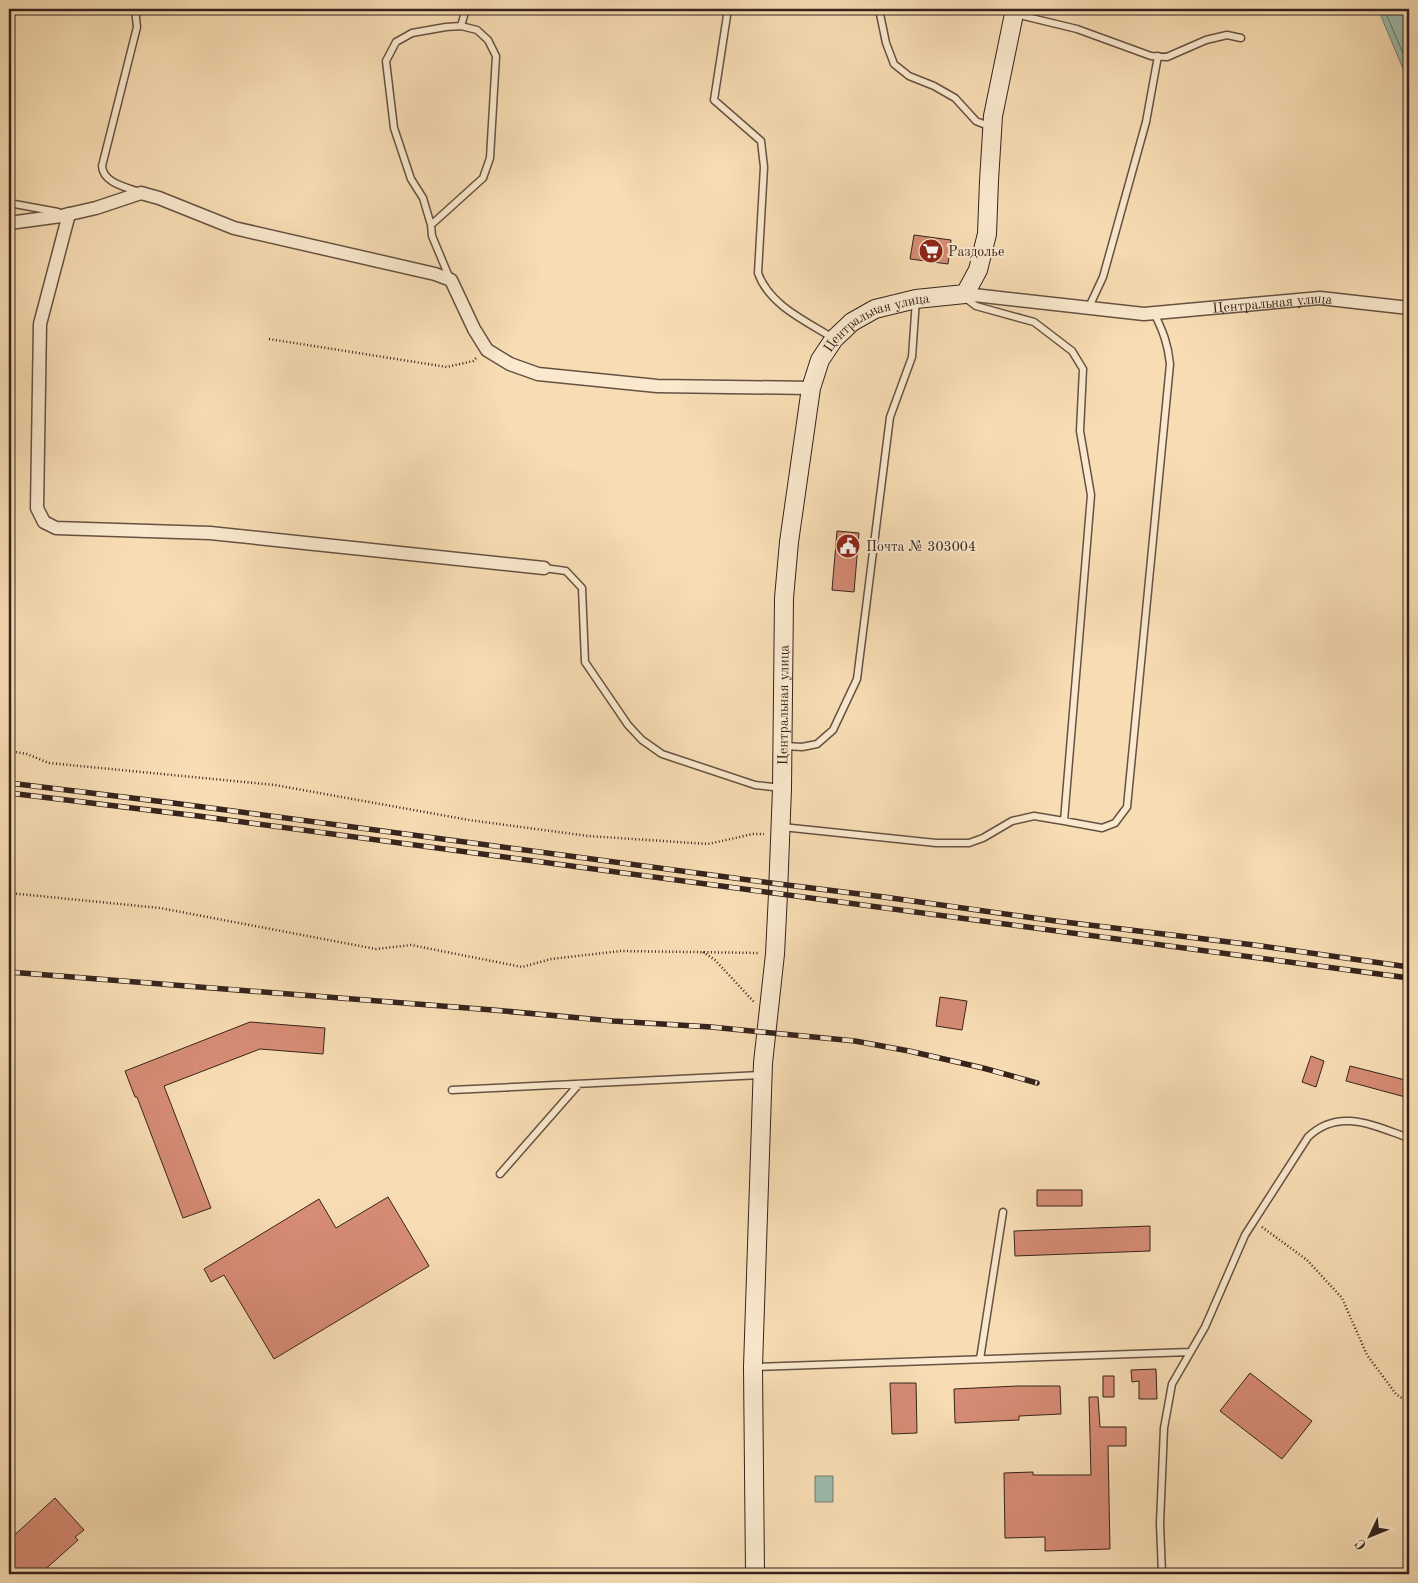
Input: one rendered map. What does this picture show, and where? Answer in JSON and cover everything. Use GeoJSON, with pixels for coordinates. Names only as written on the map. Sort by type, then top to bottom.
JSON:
{"type":"FeatureCollection","features":[{"type":"Feature","properties":{"kind":"street"},"geometry":{"type":"LineString","coordinates":[[965,294],[978,270],[987,234],[993,116],[1015,11]]}},
{"type":"Feature","properties":{"kind":"street"},"geometry":{"type":"LineString","coordinates":[[9,223],[96,208],[141,193],[159,198],[234,228],[434,274],[450,280],[474,329],[487,350],[510,364],[538,374],[657,386],[811,388]]}},
{"type":"Feature","properties":{"kind":"street"},"geometry":{"type":"LineString","coordinates":[[69,214],[40,324],[37,508],[44,522],[56,528],[210,533],[544,568]]}},
{"type":"Feature","properties":{"kind":"street","name":"Центральная улица"},"geometry":{"type":"LineString","coordinates":[[755,1574],[753,1367],[763,1075],[775,954],[781,830],[784,598],[811,388],[820,360],[834,339],[852,322],[874,309],[916,299],[965,294],[1144,314],[1320,298],[1409,308]]}},
{"type":"Feature","properties":{"kind":"lane"},"geometry":{"type":"LineString","coordinates":[[135,9],[137,27],[102,166],[102,173],[108,180],[141,193]]}},
{"type":"Feature","properties":{"kind":"lane"},"geometry":{"type":"LineString","coordinates":[[461,26],[466,9]]}},
{"type":"Feature","properties":{"kind":"lane"},"geometry":{"type":"LineString","coordinates":[[728,9],[714,100],[761,141],[764,167],[758,273],[762,284],[778,302],[834,339]]}},
{"type":"Feature","properties":{"kind":"lane"},"geometry":{"type":"LineString","coordinates":[[878,9],[886,43],[894,64],[909,76],[934,86],[955,98],[976,121],[992,128]]}},
{"type":"Feature","properties":{"kind":"lane"},"geometry":{"type":"LineString","coordinates":[[1015,11],[1077,29],[1151,56],[1167,57],[1206,40],[1228,35],[1241,38]]}},
{"type":"Feature","properties":{"kind":"lane"},"geometry":{"type":"LineString","coordinates":[[431,225],[483,178],[490,158],[496,56],[488,40],[477,30],[461,26],[412,33],[396,42],[386,61],[394,128],[411,179],[422,198],[431,225],[432,236],[450,280]]}},
{"type":"Feature","properties":{"kind":"lane"},"geometry":{"type":"LineString","coordinates":[[1090,307],[1103,277],[1146,122],[1158,56]]}},
{"type":"Feature","properties":{"kind":"lane"},"geometry":{"type":"LineString","coordinates":[[9,203],[69,214]]}},
{"type":"Feature","properties":{"kind":"lane"},"geometry":{"type":"LineString","coordinates":[[965,294],[968,300],[976,306],[1034,322],[1072,351],[1083,369],[1080,431],[1091,495],[1064,821]]}},
{"type":"Feature","properties":{"kind":"lane"},"geometry":{"type":"LineString","coordinates":[[783,746],[802,747],[817,744],[833,730],[857,679],[890,418],[912,357],[916,299]]}},
{"type":"Feature","properties":{"kind":"lane"},"geometry":{"type":"LineString","coordinates":[[781,830],[936,843],[969,843],[983,838],[1012,821],[1034,816],[1102,828],[1115,823],[1127,807],[1170,364],[1168,345],[1164,332],[1154,313]]}},
{"type":"Feature","properties":{"kind":"lane"},"geometry":{"type":"LineString","coordinates":[[544,568],[566,571],[582,588],[585,662],[628,725],[642,740],[662,754],[755,785],[782,788]]}},
{"type":"Feature","properties":{"kind":"lane"},"geometry":{"type":"LineString","coordinates":[[452,1090],[763,1075]]}},
{"type":"Feature","properties":{"kind":"lane"},"geometry":{"type":"LineString","coordinates":[[500,1174],[579,1084]]}},
{"type":"Feature","properties":{"kind":"lane"},"geometry":{"type":"LineString","coordinates":[[1162,1574],[1160,1523],[1164,1428],[1172,1384],[1204,1327],[1245,1235],[1308,1136],[1316,1129],[1334,1121],[1361,1122],[1409,1138]]}},
{"type":"Feature","properties":{"kind":"lane"},"geometry":{"type":"LineString","coordinates":[[980,1359],[1002,1212]]}},
{"type":"Feature","properties":{"kind":"lane"},"geometry":{"type":"LineString","coordinates":[[753,1367],[1190,1352]]}},
{"type":"Feature","properties":{"kind":"path"},"geometry":{"type":"LineString","coordinates":[[269,339],[447,367],[472,361],[487,350]]}},
{"type":"Feature","properties":{"kind":"path"},"geometry":{"type":"LineString","coordinates":[[9,751],[27,754],[49,763],[275,785],[469,820],[588,836],[708,844],[781,830]]}},
{"type":"Feature","properties":{"kind":"path"},"geometry":{"type":"LineString","coordinates":[[9,893],[160,908],[376,949],[411,945],[522,967],[551,959],[621,951],[775,954]]}},
{"type":"Feature","properties":{"kind":"path"},"geometry":{"type":"LineString","coordinates":[[703,952],[715,960],[732,977],[768,1019]]}},
{"type":"Feature","properties":{"kind":"path"},"geometry":{"type":"LineString","coordinates":[[1254,1221],[1307,1260],[1342,1298],[1367,1354],[1396,1394],[1409,1403]]}},
{"type":"Feature","properties":{"kind":"water"},"geometry":{"type":"Polygon","coordinates":[[[1378,9],[1409,9],[1409,73],[1404,71],[1378,9]]]}},
{"type":"Feature","properties":{"kind":"water"},"geometry":{"type":"Polygon","coordinates":[[[815,1476],[833,1476],[833,1502],[815,1502],[815,1476]]]}},
{"type":"Feature","properties":{"kind":"building"},"geometry":{"type":"Polygon","coordinates":[[[914,235],[951,240],[948,264],[910,259],[914,235]]]}},
{"type":"Feature","properties":{"kind":"building"},"geometry":{"type":"Polygon","coordinates":[[[837,531],[859,533],[854,592],[832,590],[837,531]]]}},
{"type":"Feature","properties":{"kind":"building"},"geometry":{"type":"Polygon","coordinates":[[[940,997],[967,1001],[962,1030],[936,1026],[940,997]]]}},
{"type":"Feature","properties":{"kind":"building"},"geometry":{"type":"Polygon","coordinates":[[[250,1022],[325,1028],[323,1054],[260,1049],[164,1086],[211,1208],[183,1218],[137,1097],[135,1097],[125,1071],[250,1022]]]}},
{"type":"Feature","properties":{"kind":"building"},"geometry":{"type":"Polygon","coordinates":[[[1311,1056],[1324,1061],[1316,1087],[1302,1082],[1311,1056]]]}},
{"type":"Feature","properties":{"kind":"building"},"geometry":{"type":"Polygon","coordinates":[[[1350,1066],[1409,1081],[1409,1098],[1346,1081],[1350,1066]]]}},
{"type":"Feature","properties":{"kind":"building"},"geometry":{"type":"Polygon","coordinates":[[[1037,1190],[1082,1190],[1082,1206],[1037,1206],[1037,1190]]]}},
{"type":"Feature","properties":{"kind":"building"},"geometry":{"type":"Polygon","coordinates":[[[388,1197],[429,1266],[274,1359],[224,1275],[211,1282],[204,1269],[319,1199],[336,1228],[388,1197]]]}},
{"type":"Feature","properties":{"kind":"building"},"geometry":{"type":"Polygon","coordinates":[[[1150,1226],[1150,1251],[1015,1256],[1014,1231],[1150,1226]]]}},
{"type":"Feature","properties":{"kind":"building"},"geometry":{"type":"Polygon","coordinates":[[[1156,1369],[1157,1399],[1139,1399],[1139,1381],[1132,1382],[1131,1370],[1156,1369]]]}},
{"type":"Feature","properties":{"kind":"building"},"geometry":{"type":"Polygon","coordinates":[[[1250,1373],[1312,1421],[1282,1459],[1220,1411],[1250,1373]]]}},
{"type":"Feature","properties":{"kind":"building"},"geometry":{"type":"Polygon","coordinates":[[[1103,1376],[1114,1376],[1114,1397],[1103,1397],[1103,1376]]]}},
{"type":"Feature","properties":{"kind":"building"},"geometry":{"type":"Polygon","coordinates":[[[890,1383],[916,1383],[917,1433],[892,1434],[890,1383]]]}},
{"type":"Feature","properties":{"kind":"building"},"geometry":{"type":"Polygon","coordinates":[[[1060,1386],[1061,1414],[1019,1416],[1019,1420],[955,1423],[954,1389],[1060,1386]]]}},
{"type":"Feature","properties":{"kind":"building"},"geometry":{"type":"Polygon","coordinates":[[[1089,1397],[1098,1397],[1100,1427],[1126,1427],[1126,1446],[1108,1446],[1110,1549],[1045,1551],[1045,1537],[1005,1538],[1004,1473],[1033,1472],[1033,1475],[1091,1475],[1089,1397]]]}},
{"type":"Feature","properties":{"kind":"building"},"geometry":{"type":"Polygon","coordinates":[[[55,1498],[84,1530],[75,1537],[78,1540],[40,1574],[9,1574],[9,1540],[55,1498]]]}},
{"type":"Feature","properties":{"kind":"railway"},"geometry":{"type":"LineString","coordinates":[[9,783],[173,803],[1056,921],[1254,945],[1409,967]]}},
{"type":"Feature","properties":{"kind":"railway"},"geometry":{"type":"LineString","coordinates":[[9,793],[198,816],[1409,978]]}},
{"type":"Feature","properties":{"kind":"railway"},"geometry":{"type":"LineString","coordinates":[[9,972],[613,1021],[711,1027],[855,1041],[983,1068],[1037,1083]]}},
{"type":"Feature","properties":{"kind":"place","name":"Раздолье"},"geometry":{"type":"Point","coordinates":[931,251]}},
{"type":"Feature","properties":{"kind":"place","name":"Почта № 303004"},"geometry":{"type":"Point","coordinates":[848,546]}}]}
